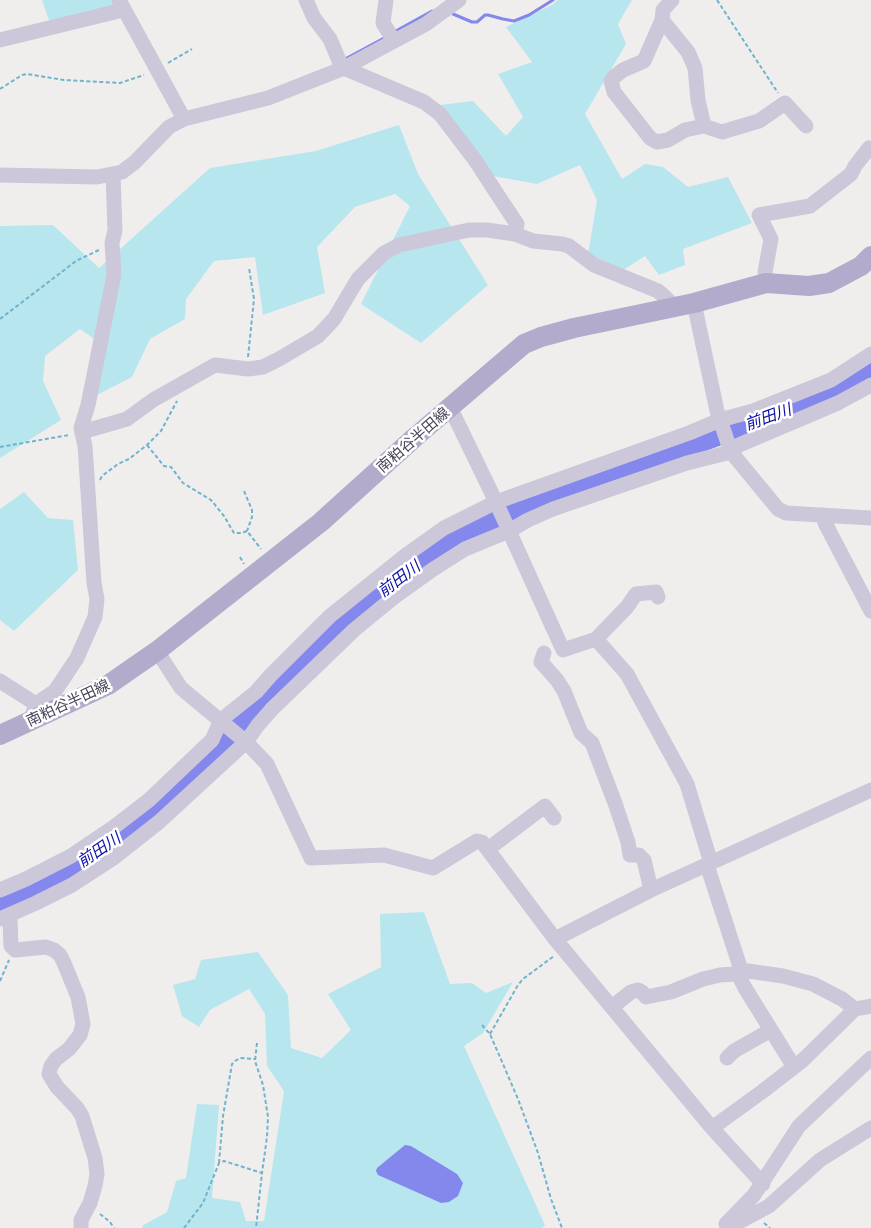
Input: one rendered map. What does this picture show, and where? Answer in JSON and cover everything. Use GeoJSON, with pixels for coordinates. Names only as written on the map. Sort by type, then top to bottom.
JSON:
{"type":"FeatureCollection","features":[{"type":"Feature","properties":{"kind":"main road","name":"南粕谷半田線"},"geometry":{"type":"LineString","coordinates":[[0,735],[33,712],[72,703],[108,685],[157,651],[320,522],[524,344],[540,337],[574,328],[671,307],[694,304],[766,284],[809,286],[829,282],[861,266],[871,256]]}},
{"type":"Feature","properties":{"kind":"street"},"geometry":{"type":"LineString","coordinates":[[306,0],[314,18],[330,39],[344,68],[424,102],[440,114],[475,160],[517,224],[515,234]]}},
{"type":"Feature","properties":{"kind":"street"},"geometry":{"type":"LineString","coordinates":[[386,0],[383,23],[394,41]]}},
{"type":"Feature","properties":{"kind":"street"},"geometry":{"type":"LineString","coordinates":[[0,175],[97,177],[122,172],[135,162],[169,127],[184,119],[268,98],[344,68],[426,24],[459,0]]}},
{"type":"Feature","properties":{"kind":"street"},"geometry":{"type":"LineString","coordinates":[[672,0],[663,10],[662,20],[644,61],[623,70],[611,82],[614,92],[650,138],[657,142],[668,140],[685,130],[704,126],[722,132],[759,121],[785,103],[806,126]]}},
{"type":"Feature","properties":{"kind":"street"},"geometry":{"type":"LineString","coordinates":[[0,40],[121,5],[184,119]]}},
{"type":"Feature","properties":{"kind":"street"},"geometry":{"type":"LineString","coordinates":[[662,20],[688,52],[694,68],[704,126]]}},
{"type":"Feature","properties":{"kind":"street"},"geometry":{"type":"LineString","coordinates":[[766,284],[765,272],[771,239],[760,215],[810,206],[851,174],[869,148],[871,149]]}},
{"type":"Feature","properties":{"kind":"street"},"geometry":{"type":"LineString","coordinates":[[0,680],[33,712],[55,691],[73,665],[95,618],[97,599],[94,583],[85,446],[81,428],[88,405],[114,275],[112,243],[114,230],[113,174]]}},
{"type":"Feature","properties":{"kind":"street"},"geometry":{"type":"LineString","coordinates":[[82,432],[127,419],[153,400],[215,365],[248,369],[263,367],[279,359],[318,336],[334,318],[358,279],[384,253],[399,245],[468,230],[487,230],[515,234],[533,241],[555,242],[569,246],[594,265],[658,291],[671,303],[671,307]]}},
{"type":"Feature","properties":{"kind":"street"},"geometry":{"type":"LineString","coordinates":[[694,304],[720,420],[730,449],[778,509],[786,513],[871,518]]}},
{"type":"Feature","properties":{"kind":"street"},"geometry":{"type":"LineString","coordinates":[[0,890],[71,856],[114,827],[149,800],[212,740],[221,720],[256,692],[330,616],[406,555],[444,528],[497,504],[720,420],[753,411],[830,380],[871,354]]}},
{"type":"Feature","properties":{"kind":"street"},"geometry":{"type":"LineString","coordinates":[[4,917],[72,885],[112,859],[159,822],[246,742],[272,709],[354,630],[393,598],[465,549],[553,509],[730,449],[838,403],[871,385]]}},
{"type":"Feature","properties":{"kind":"street"},"geometry":{"type":"LineString","coordinates":[[450,407],[497,504],[563,650]]}},
{"type":"Feature","properties":{"kind":"street"},"geometry":{"type":"LineString","coordinates":[[822,516],[871,611]]}},
{"type":"Feature","properties":{"kind":"street"},"geometry":{"type":"LineString","coordinates":[[651,890],[644,860],[639,855],[630,854],[615,803],[592,743],[582,732],[564,692],[557,680],[541,662],[539,653],[563,650],[596,639],[627,607],[636,594],[656,592],[658,597]]}},
{"type":"Feature","properties":{"kind":"street"},"geometry":{"type":"LineString","coordinates":[[596,639],[627,674],[687,784],[745,988],[794,1067]]}},
{"type":"Feature","properties":{"kind":"street"},"geometry":{"type":"LineString","coordinates":[[157,651],[181,688],[246,742],[267,764],[311,858],[384,855],[433,868],[477,841],[482,842],[559,944],[712,1128],[762,1184]]}},
{"type":"Feature","properties":{"kind":"street"},"geometry":{"type":"LineString","coordinates":[[559,944],[651,890],[871,790]]}},
{"type":"Feature","properties":{"kind":"street"},"geometry":{"type":"LineString","coordinates":[[488,849],[545,806],[554,818]]}},
{"type":"Feature","properties":{"kind":"street"},"geometry":{"type":"LineString","coordinates":[[4,917],[10,920],[11,946],[14,950],[46,948],[54,950],[60,955],[78,997],[83,1024],[80,1035],[69,1049],[56,1059],[51,1066],[49,1074],[57,1087],[82,1116],[95,1158],[97,1174],[95,1186],[90,1203],[81,1220],[81,1228]]}},
{"type":"Feature","properties":{"kind":"street"},"geometry":{"type":"LineString","coordinates":[[612,1007],[631,992],[638,990],[646,996],[671,992],[703,979],[740,973],[783,976],[813,984],[842,999],[855,1009]]}},
{"type":"Feature","properties":{"kind":"street"},"geometry":{"type":"LineString","coordinates":[[712,1128],[794,1067],[855,1009],[871,1006]]}},
{"type":"Feature","properties":{"kind":"street"},"geometry":{"type":"LineString","coordinates":[[727,1058],[734,1051],[771,1030]]}},
{"type":"Feature","properties":{"kind":"street"},"geometry":{"type":"LineString","coordinates":[[723,1226],[746,1205],[762,1184],[799,1126],[871,1058]]}},
{"type":"Feature","properties":{"kind":"street"},"geometry":{"type":"LineString","coordinates":[[723,1226],[739,1222],[769,1206],[820,1160],[871,1128]]}},
{"type":"Feature","properties":{"kind":"path"},"geometry":{"type":"LineString","coordinates":[[718,0],[785,103]]}},
{"type":"Feature","properties":{"kind":"path"},"geometry":{"type":"LineString","coordinates":[[0,89],[22,75],[27,74],[64,80],[120,83],[158,70],[192,49]]}},
{"type":"Feature","properties":{"kind":"path"},"geometry":{"type":"LineString","coordinates":[[0,318],[76,261],[112,243]]}},
{"type":"Feature","properties":{"kind":"path"},"geometry":{"type":"LineString","coordinates":[[248,369],[248,351],[252,334],[254,299],[249,268]]}},
{"type":"Feature","properties":{"kind":"path"},"geometry":{"type":"LineString","coordinates":[[99,483],[102,476],[148,445],[161,430],[179,399],[171,390]]}},
{"type":"Feature","properties":{"kind":"path"},"geometry":{"type":"LineString","coordinates":[[0,447],[82,432]]}},
{"type":"Feature","properties":{"kind":"path"},"geometry":{"type":"LineString","coordinates":[[148,445],[164,466],[171,468],[183,483],[211,500],[224,516],[234,533],[247,531]]}},
{"type":"Feature","properties":{"kind":"path"},"geometry":{"type":"LineString","coordinates":[[244,491],[252,510],[247,531]]}},
{"type":"Feature","properties":{"kind":"path"},"geometry":{"type":"LineString","coordinates":[[247,531],[271,561]]}},
{"type":"Feature","properties":{"kind":"path"},"geometry":{"type":"LineString","coordinates":[[490,1034],[523,979],[559,944]]}},
{"type":"Feature","properties":{"kind":"path"},"geometry":{"type":"LineString","coordinates":[[0,981],[14,950]]}},
{"type":"Feature","properties":{"kind":"path"},"geometry":{"type":"LineString","coordinates":[[482,1024],[490,1034],[528,1126],[562,1228]]}},
{"type":"Feature","properties":{"kind":"path"},"geometry":{"type":"LineString","coordinates":[[256,1228],[268,1138],[268,1117],[263,1085],[255,1059],[257,1043]]}},
{"type":"Feature","properties":{"kind":"path"},"geometry":{"type":"LineString","coordinates":[[184,1228],[203,1203],[219,1163],[223,1116],[232,1064],[240,1058],[255,1059]]}},
{"type":"Feature","properties":{"kind":"path"},"geometry":{"type":"LineString","coordinates":[[219,1163],[229,1161],[262,1173]]}},
{"type":"Feature","properties":{"kind":"path"},"geometry":{"type":"LineString","coordinates":[[87,1209],[105,1217],[114,1228]]}},
{"type":"Feature","properties":{"kind":"shaded area"},"geometry":{"type":"Polygon","coordinates":[[[42,0],[114,0],[117,5],[50,23],[42,0]]]}},
{"type":"Feature","properties":{"kind":"shaded area"},"geometry":{"type":"Polygon","coordinates":[[[558,0],[632,0],[618,24],[626,44],[585,114],[622,179],[645,164],[663,167],[688,187],[728,177],[752,223],[683,249],[685,265],[659,275],[645,256],[623,270],[588,254],[597,200],[580,165],[537,184],[493,176],[440,105],[473,101],[506,136],[523,117],[498,74],[532,62],[506,27],[552,5],[558,0]]]}},
{"type":"Feature","properties":{"kind":"shaded area"},"geometry":{"type":"Polygon","coordinates":[[[399,125],[418,174],[488,285],[421,343],[361,304],[410,206],[395,194],[355,207],[317,247],[325,293],[263,315],[255,257],[214,261],[186,299],[185,319],[150,339],[132,377],[95,396],[103,345],[80,329],[45,356],[43,381],[61,420],[0,458],[0,226],[53,225],[99,268],[210,168],[316,151],[399,125]]]}},
{"type":"Feature","properties":{"kind":"shaded area"},"geometry":{"type":"Polygon","coordinates":[[[24,492],[48,518],[73,520],[78,570],[14,631],[0,620],[0,509],[24,492]]]}},
{"type":"Feature","properties":{"kind":"shaded area"},"geometry":{"type":"Polygon","coordinates":[[[424,912],[450,984],[472,983],[486,993],[513,982],[483,1033],[464,1046],[545,1225],[542,1228],[143,1228],[142,1226],[167,1212],[176,1181],[186,1178],[197,1104],[219,1105],[212,1198],[240,1202],[246,1221],[264,1221],[284,1091],[267,1066],[265,1014],[249,989],[210,1010],[199,1027],[182,1016],[173,985],[195,979],[201,960],[258,952],[288,995],[291,1048],[322,1058],[351,1030],[328,994],[381,967],[380,914],[424,912]]]}},
{"type":"Feature","properties":{"kind":"shaded area"},"geometry":{"type":"Polygon","coordinates":[[[405,1145],[411,1146],[457,1174],[463,1183],[458,1196],[449,1202],[441,1203],[378,1175],[377,1168],[405,1145]]]}},
{"type":"Feature","properties":{"kind":"waterway"},"geometry":{"type":"LineString","coordinates":[[453,14],[472,22],[477,22],[485,15],[514,21],[529,15],[553,0]]}},
{"type":"Feature","properties":{"kind":"waterway"},"geometry":{"type":"LineString","coordinates":[[394,32],[432,11]]}},
{"type":"Feature","properties":{"kind":"waterway"},"geometry":{"type":"LineString","coordinates":[[345,59],[386,37]]}},
{"type":"Feature","properties":{"kind":"waterway","name":"前田川"},"geometry":{"type":"LineString","coordinates":[[0,906],[52,881],[121,836],[169,797],[207,762],[254,708],[347,619],[383,588],[437,550],[485,524],[532,503],[792,409],[835,391],[871,370]]}}]}
